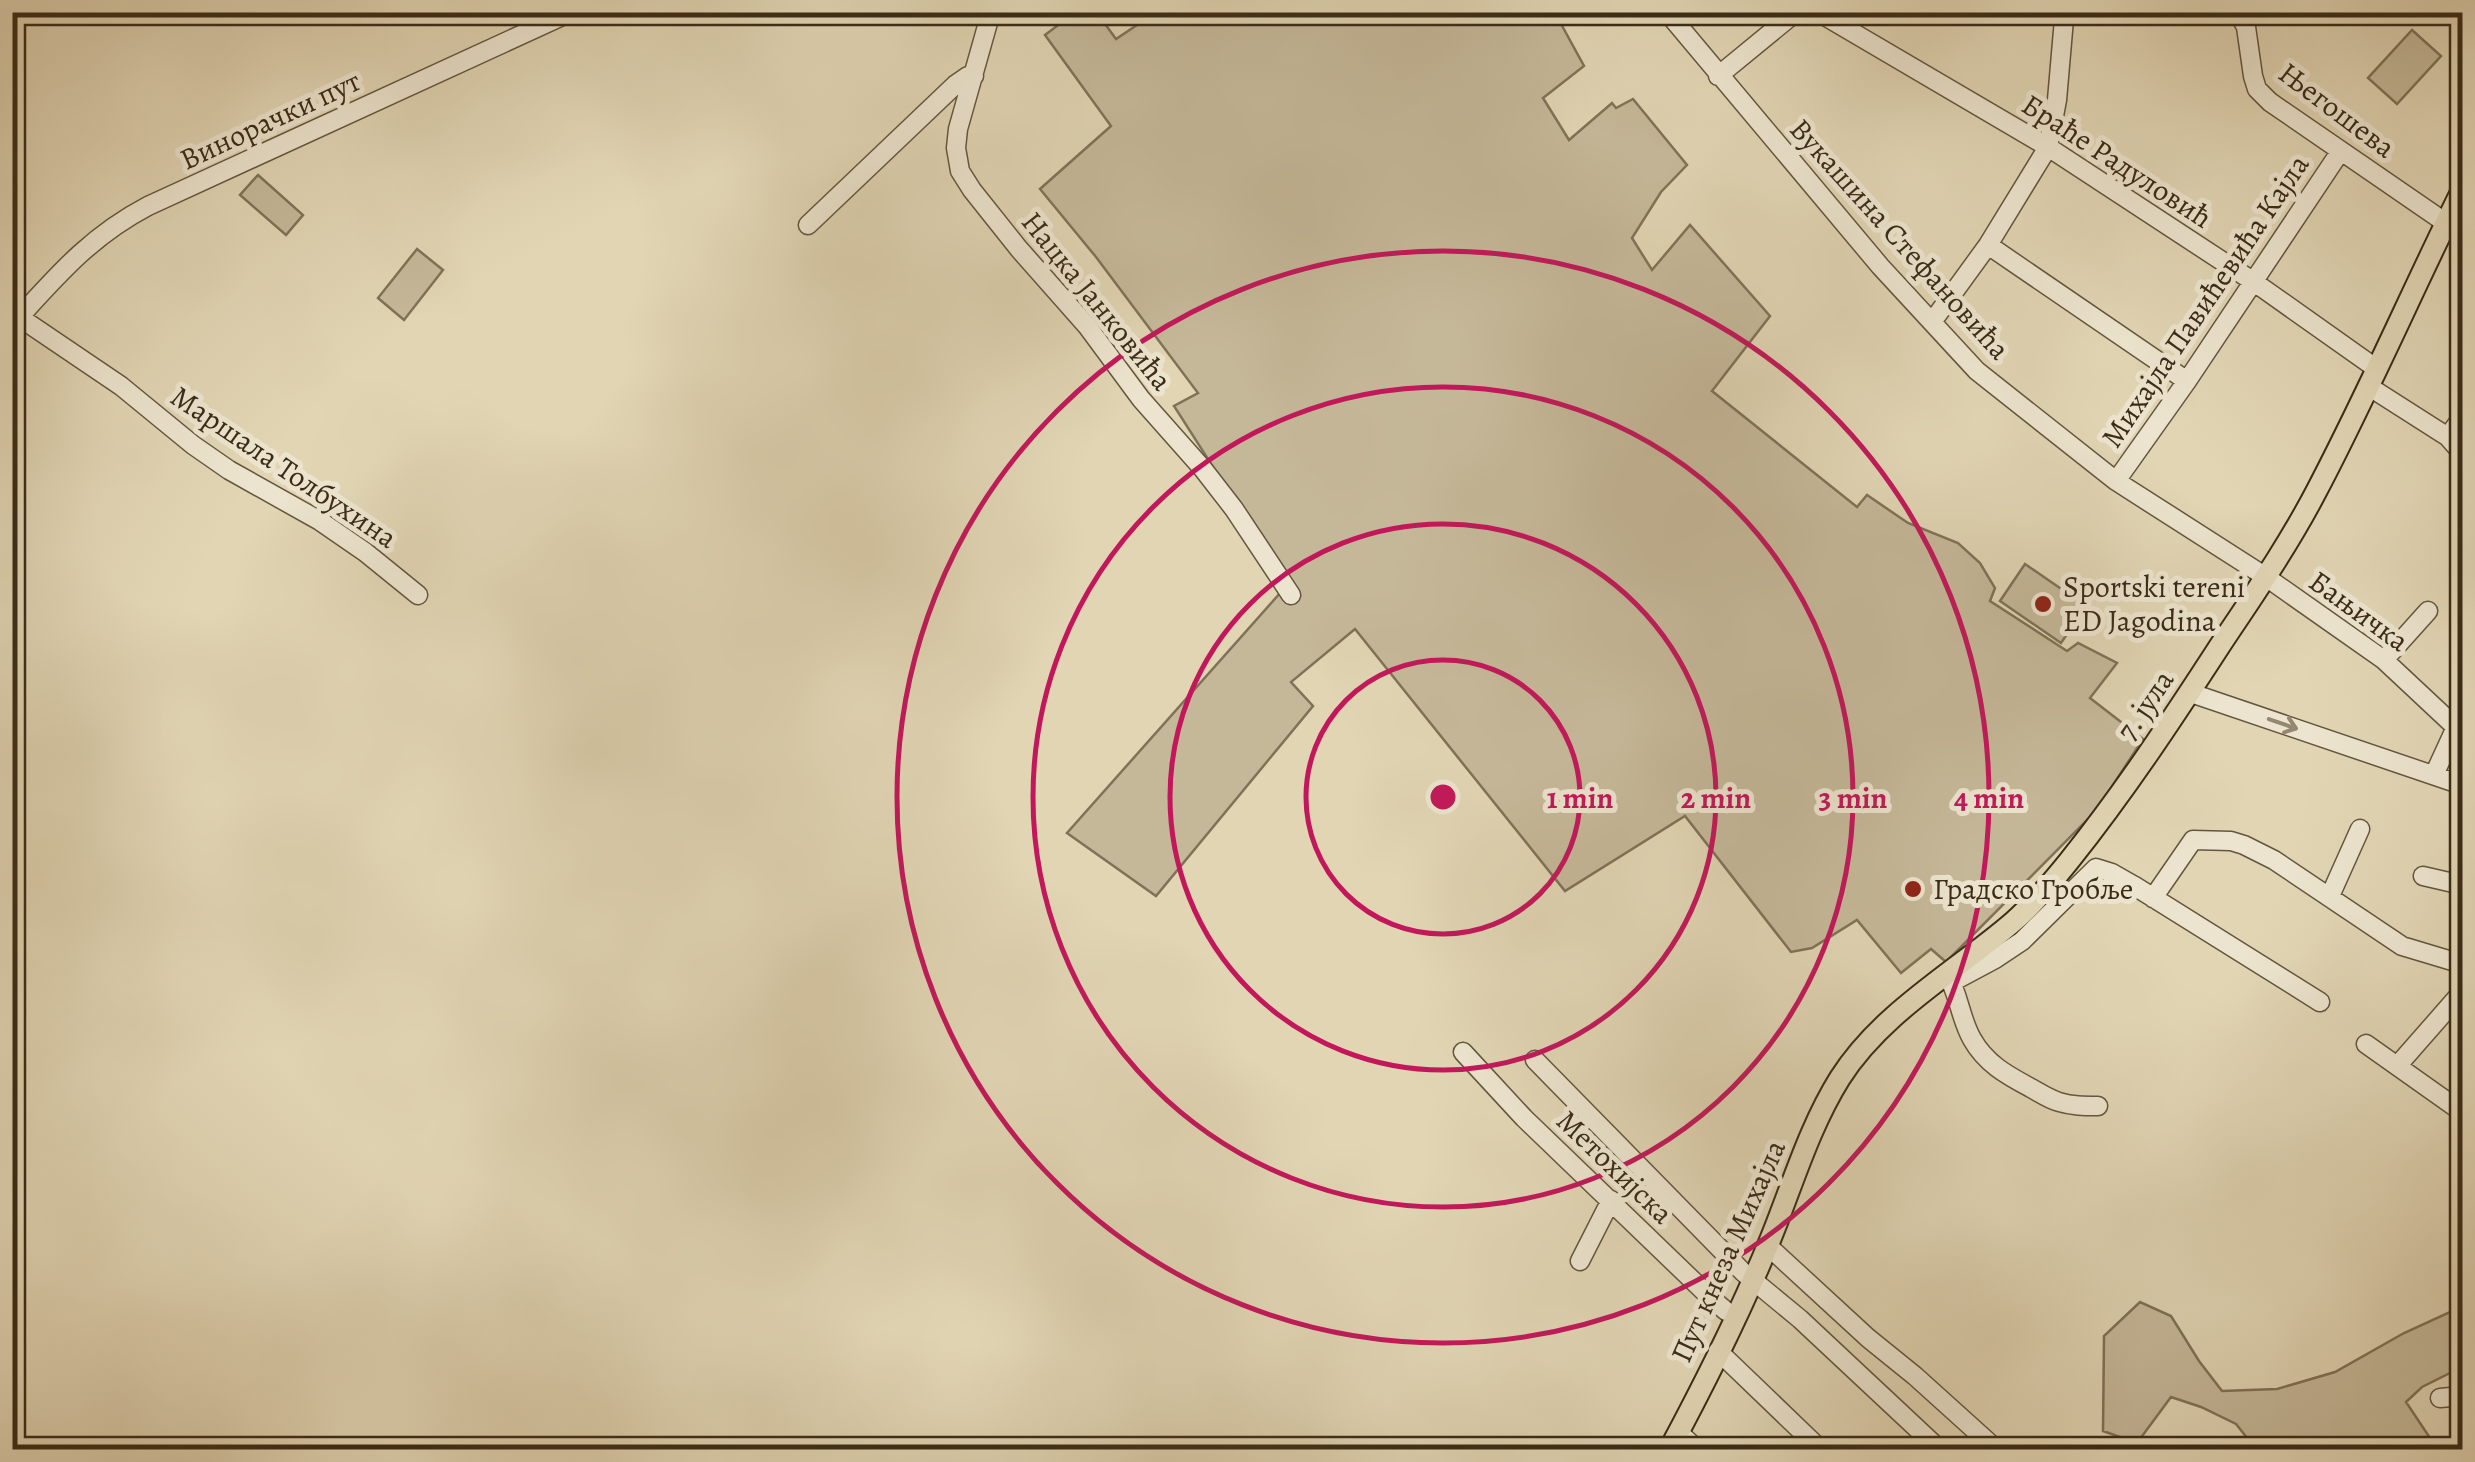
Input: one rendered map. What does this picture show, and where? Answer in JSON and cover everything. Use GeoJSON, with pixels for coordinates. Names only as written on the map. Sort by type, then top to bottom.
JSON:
{"type":"FeatureCollection","features":[{"type":"Feature","properties":{"kind":"main road","name":"7. јула"},"geometry":{"type":"LineString","coordinates":[[1840,1077],[1882,1029],[2016,920],[2052,883],[2124,790],[2266,577],[2318,489],[2454,228],[2462,190]]}},
{"type":"Feature","properties":{"kind":"main road","name":"Пут кнеза Михајла"},"geometry":{"type":"LineString","coordinates":[[1674,1441],[1754,1280],[1840,1077]]}},
{"type":"Feature","properties":{"kind":"street","name":"Винорачки пут"},"geometry":{"type":"LineString","coordinates":[[16,321],[69,262],[124,219],[571,12]]}},
{"type":"Feature","properties":{"kind":"street","name":"Нацка Јанковића"},"geometry":{"type":"LineString","coordinates":[[991,12],[958,130],[960,171],[1018,249],[1087,326],[1141,399],[1203,469],[1291,595]]}},
{"type":"Feature","properties":{"kind":"street","name":"Вукашина Стефановића"},"geometry":{"type":"LineString","coordinates":[[1667,12],[1880,266],[1977,371],[2116,481],[2266,577]]}},
{"type":"Feature","properties":{"kind":"street"},"geometry":{"type":"LineString","coordinates":[[1718,76],[1796,12]]}},
{"type":"Feature","properties":{"kind":"street","name":"Браће Радуловић"},"geometry":{"type":"LineString","coordinates":[[1818,12],[2048,147],[2254,282],[2448,437],[2462,453]]}},
{"type":"Feature","properties":{"kind":"street","name":"Његошева"},"geometry":{"type":"LineString","coordinates":[[2238,12],[2246,27],[2257,89],[2340,152],[2454,228]]}},
{"type":"Feature","properties":{"kind":"street"},"geometry":{"type":"LineString","coordinates":[[1932,322],[1988,244],[2048,147],[2064,20]]}},
{"type":"Feature","properties":{"kind":"street"},"geometry":{"type":"LineString","coordinates":[[808,225],[956,85],[974,76]]}},
{"type":"Feature","properties":{"kind":"street","name":"Михајла Павићевића Кајла"},"geometry":{"type":"LineString","coordinates":[[2116,481],[2340,152]]}},
{"type":"Feature","properties":{"kind":"street"},"geometry":{"type":"LineString","coordinates":[[1988,244],[2187,381]]}},
{"type":"Feature","properties":{"kind":"street","name":"Маршала Толбухина"},"geometry":{"type":"LineString","coordinates":[[16,321],[121,386],[229,470],[366,552],[418,595]]}},
{"type":"Feature","properties":{"kind":"street"},"geometry":{"type":"LineString","coordinates":[[2448,437],[2462,417]]}},
{"type":"Feature","properties":{"kind":"street","name":"Бањичка"},"geometry":{"type":"LineString","coordinates":[[2266,577],[2384,660],[2460,727]]}},
{"type":"Feature","properties":{"kind":"street"},"geometry":{"type":"LineString","coordinates":[[2384,660],[2428,611]]}},
{"type":"Feature","properties":{"kind":"street"},"geometry":{"type":"LineString","coordinates":[[2190,693],[2462,785]]}},
{"type":"Feature","properties":{"kind":"street"},"geometry":{"type":"LineString","coordinates":[[2434,775],[2460,727]]}},
{"type":"Feature","properties":{"kind":"street"},"geometry":{"type":"LineString","coordinates":[[2330,896],[2360,829]]}},
{"type":"Feature","properties":{"kind":"street"},"geometry":{"type":"LineString","coordinates":[[2153,898],[2192,840],[2231,841],[2274,860],[2402,946],[2462,964]]}},
{"type":"Feature","properties":{"kind":"street"},"geometry":{"type":"LineString","coordinates":[[2098,1106],[2056,1102],[1986,1059],[1972,1039],[1949,978],[1995,959],[2022,941],[2096,868],[2112,873],[2320,1002]]}},
{"type":"Feature","properties":{"kind":"street"},"geometry":{"type":"LineString","coordinates":[[2422,876],[2462,885]]}},
{"type":"Feature","properties":{"kind":"street"},"geometry":{"type":"LineString","coordinates":[[2398,1065],[2462,992]]}},
{"type":"Feature","properties":{"kind":"street"},"geometry":{"type":"LineString","coordinates":[[2366,1044],[2462,1112]]}},
{"type":"Feature","properties":{"kind":"street","name":"Метохијска"},"geometry":{"type":"LineString","coordinates":[[1462,1052],[1524,1118],[1712,1299],[1736,1315]]}},
{"type":"Feature","properties":{"kind":"street"},"geometry":{"type":"LineString","coordinates":[[1535,1060],[1754,1280],[1940,1450]]}},
{"type":"Feature","properties":{"kind":"street"},"geometry":{"type":"LineString","coordinates":[[1580,1260],[1611,1200]]}},
{"type":"Feature","properties":{"kind":"street"},"geometry":{"type":"LineString","coordinates":[[1768,1246],[1997,1450]]}},
{"type":"Feature","properties":{"kind":"street"},"geometry":{"type":"LineString","coordinates":[[1718,1351],[1822,1450]]}},
{"type":"Feature","properties":{"kind":"street"},"geometry":{"type":"LineString","coordinates":[[2440,1398],[2462,1396]]}},
{"type":"Feature","properties":{"kind":"street"},"geometry":{"type":"LineString","coordinates":[[1674,1441],[1698,1450]]}},
{"type":"Feature","properties":{"kind":"shaded area"},"geometry":{"type":"Polygon","coordinates":[[[1074,13],[1097,13],[1116,39],[1155,13],[1555,13],[1584,66],[1543,98],[1569,140],[1612,103],[1616,108],[1633,99],[1687,165],[1661,192],[1632,238],[1652,270],[1690,225],[1770,316],[1712,391],[1857,507],[1867,495],[1908,523],[1958,543],[1980,563],[1995,588],[1990,601],[2067,651],[2078,643],[2117,663],[2090,698],[2143,739],[2096,811],[1946,962],[1931,949],[1901,973],[1857,920],[1812,948],[1791,952],[1685,816],[1565,891],[1355,629],[1291,682],[1313,706],[1156,896],[1067,833],[1288,584],[1174,406],[1198,393],[1040,189],[1111,126],[1045,35],[1074,13]]]}},
{"type":"Feature","properties":{"kind":"shaded area"},"geometry":{"type":"Polygon","coordinates":[[[2412,30],[2441,56],[2397,104],[2368,78],[2412,30]]]}},
{"type":"Feature","properties":{"kind":"shaded area"},"geometry":{"type":"Polygon","coordinates":[[[258,175],[303,215],[286,235],[240,195],[258,175]]]}},
{"type":"Feature","properties":{"kind":"shaded area"},"geometry":{"type":"Polygon","coordinates":[[[417,249],[443,270],[404,320],[378,298],[417,249]]]}},
{"type":"Feature","properties":{"kind":"shaded area","name":"Sportski tereni ED Jagodina"},"geometry":{"type":"Polygon","coordinates":[[[2025,564],[2086,606],[2061,643],[2000,601],[2025,564]]]}},
{"type":"Feature","properties":{"kind":"shaded area"},"geometry":{"type":"Polygon","coordinates":[[[2462,1247],[2462,1367],[2422,1387],[2406,1402],[2430,1438],[2445,1449],[2256,1449],[2236,1424],[2171,1397],[2137,1443],[2103,1431],[2104,1336],[2140,1302],[2171,1316],[2222,1391],[2277,1389],[2335,1372],[2404,1333],[2459,1308],[2455,1274],[2462,1247]]]}},
{"type":"Feature","properties":{"kind":"place","name":"Sportski tereni ED Jagodina"},"geometry":{"type":"Point","coordinates":[2043,604]}},
{"type":"Feature","properties":{"kind":"place","name":"Градско Гробље"},"geometry":{"type":"Point","coordinates":[1913,889]}}]}
